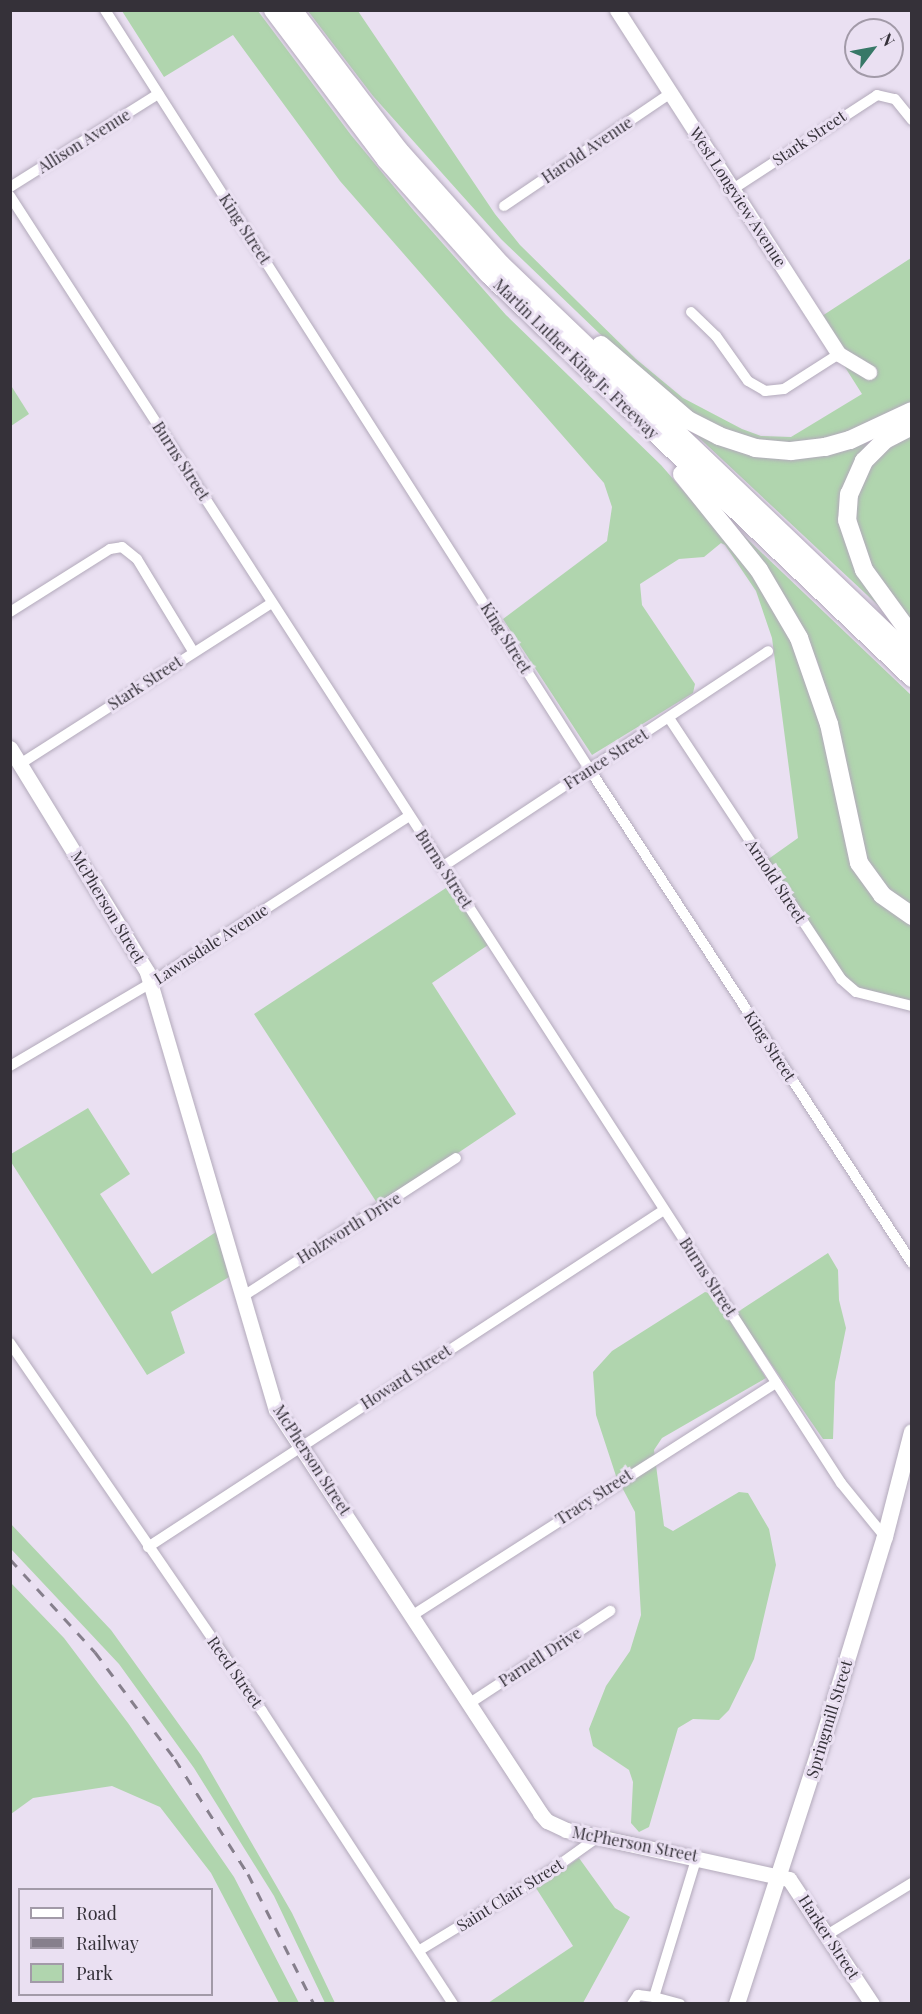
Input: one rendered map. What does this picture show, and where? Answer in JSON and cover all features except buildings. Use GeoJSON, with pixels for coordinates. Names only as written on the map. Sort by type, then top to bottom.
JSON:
{"type":"FeatureCollection","features":[{"type":"Feature","properties":{"kind":"highway","name":"Martin Luther King Jr. Freeway"},"geometry":{"type":"LineString","coordinates":[[273,10],[386,160],[488,274],[912,678]]}},
{"type":"Feature","properties":{"kind":"highway","name":"Martin Luther King Jr. Freeway"},"geometry":{"type":"LineString","coordinates":[[293,10],[368,113],[428,185],[520,285],[912,657]]}},
{"type":"Feature","properties":{"kind":"highway"},"geometry":{"type":"LineString","coordinates":[[368,113],[401,141],[464,212],[553,300],[661,399],[704,429],[755,448],[808,450],[850,440],[912,411]]}},
{"type":"Feature","properties":{"kind":"highway"},"geometry":{"type":"LineString","coordinates":[[488,274],[513,311],[682,475],[765,579],[799,638],[820,692],[859,863],[882,895],[912,916]]}},
{"type":"Feature","properties":{"kind":"highway"},"geometry":{"type":"LineString","coordinates":[[912,426],[885,440],[864,460],[849,494],[847,520],[864,570],[912,636]]}},
{"type":"Feature","properties":{"kind":"main road","name":"Springmill Street"},"geometry":{"type":"LineString","coordinates":[[737,2004],[782,1875],[885,1537],[912,1432]]}},
{"type":"Feature","properties":{"kind":"street","name":"King Street"},"geometry":{"type":"LineString","coordinates":[[105,10],[590,770],[912,1263]]}},
{"type":"Feature","properties":{"kind":"street","name":"West Longview Avenue"},"geometry":{"type":"LineString","coordinates":[[617,10],[839,354],[869,372]]}},
{"type":"Feature","properties":{"kind":"street","name":"Harold Avenue"},"geometry":{"type":"LineString","coordinates":[[504,206],[671,93]]}},
{"type":"Feature","properties":{"kind":"street","name":"Allison Avenue"},"geometry":{"type":"LineString","coordinates":[[10,187],[158,94]]}},
{"type":"Feature","properties":{"kind":"street","name":"Stark Street"},"geometry":{"type":"LineString","coordinates":[[733,189],[870,98],[888,95],[912,120]]}},
{"type":"Feature","properties":{"kind":"street","name":"Burns Street"},"geometry":{"type":"LineString","coordinates":[[10,196],[776,1383],[862,1514],[885,1537]]}},
{"type":"Feature","properties":{"kind":"street"},"geometry":{"type":"LineString","coordinates":[[691,312],[716,336],[748,381],[765,392],[784,389],[839,354]]}},
{"type":"Feature","properties":{"kind":"street"},"geometry":{"type":"LineString","coordinates":[[10,612],[110,549],[122,547],[137,559],[193,651]]}},
{"type":"Feature","properties":{"kind":"street","name":"Stark Street"},"geometry":{"type":"LineString","coordinates":[[20,764],[193,651],[272,603]]}},
{"type":"Feature","properties":{"kind":"street","name":"France Street"},"geometry":{"type":"LineString","coordinates":[[442,867],[768,651]]}},
{"type":"Feature","properties":{"kind":"street","name":"Arnold Street"},"geometry":{"type":"LineString","coordinates":[[669,717],[841,979],[856,992],[912,1006]]}},
{"type":"Feature","properties":{"kind":"street","name":"McPherson Street"},"geometry":{"type":"LineString","coordinates":[[10,748],[143,962],[276,1409],[547,1821],[566,1830],[782,1875]]}},
{"type":"Feature","properties":{"kind":"street","name":"Lawnsdale Avenue"},"geometry":{"type":"LineString","coordinates":[[10,1066],[151,983],[409,816]]}},
{"type":"Feature","properties":{"kind":"street","name":"Holzworth Drive"},"geometry":{"type":"LineString","coordinates":[[242,1297],[456,1158]]}},
{"type":"Feature","properties":{"kind":"street","name":"Howard Street"},"geometry":{"type":"LineString","coordinates":[[148,1547],[664,1210]]}},
{"type":"Feature","properties":{"kind":"street","name":"Reed Street"},"geometry":{"type":"LineString","coordinates":[[10,1343],[420,1950],[453,2004]]}},
{"type":"Feature","properties":{"kind":"street","name":"Tracy Street"},"geometry":{"type":"LineString","coordinates":[[413,1615],[776,1383]]}},
{"type":"Feature","properties":{"kind":"street","name":"Parnell Drive"},"geometry":{"type":"LineString","coordinates":[[470,1703],[610,1611]]}},
{"type":"Feature","properties":{"kind":"street","name":"Saint Clair Street"},"geometry":{"type":"LineString","coordinates":[[420,1950],[541,1877],[598,1837]]}},
{"type":"Feature","properties":{"kind":"street"},"geometry":{"type":"LineString","coordinates":[[654,1997],[697,1856]]}},
{"type":"Feature","properties":{"kind":"street","name":"Harker Street"},"geometry":{"type":"LineString","coordinates":[[782,1875],[789,1879],[872,2004]]}},
{"type":"Feature","properties":{"kind":"street"},"geometry":{"type":"LineString","coordinates":[[827,1935],[912,1883]]}},
{"type":"Feature","properties":{"kind":"street"},"geometry":{"type":"LineString","coordinates":[[632,2004],[638,1995],[680,2004]]}},
{"type":"Feature","properties":{"kind":"green space"},"geometry":{"type":"Polygon","coordinates":[[[122,11],[258,11],[351,135],[414,211],[506,315],[661,465],[739,555],[778,610],[815,695],[843,826],[911,924],[911,1001],[859,988],[843,975],[767,860],[798,838],[772,638],[756,591],[725,545],[721,543],[704,557],[679,559],[640,584],[642,605],[695,684],[693,693],[592,755],[503,619],[607,541],[612,507],[604,483],[340,181],[233,35],[164,77],[122,11]]]}},
{"type":"Feature","properties":{"kind":"green space"},"geometry":{"type":"Polygon","coordinates":[[[308,11],[358,11],[495,214],[520,245],[636,359],[683,398],[742,429],[761,436],[791,437],[862,394],[843,364],[871,379],[877,376],[877,369],[844,350],[822,316],[911,258],[911,404],[827,441],[763,443],[699,419],[600,334],[501,239],[373,96],[308,11]]]}},
{"type":"Feature","properties":{"kind":"green space"},"geometry":{"type":"Polygon","coordinates":[[[10,384],[29,414],[11,426],[10,426],[10,384]]]}},
{"type":"Feature","properties":{"kind":"green space"},"geometry":{"type":"Polygon","coordinates":[[[694,433],[746,452],[877,433],[841,523],[855,569],[882,609],[694,433]]]}},
{"type":"Feature","properties":{"kind":"green space"},"geometry":{"type":"Polygon","coordinates":[[[911,433],[911,623],[886,592],[859,543],[854,502],[874,458],[911,433]]]}},
{"type":"Feature","properties":{"kind":"green space"},"geometry":{"type":"Polygon","coordinates":[[[741,533],[911,695],[911,909],[892,895],[861,850],[828,695],[817,661],[796,618],[738,535],[741,533]]]}},
{"type":"Feature","properties":{"kind":"green space"},"geometry":{"type":"Polygon","coordinates":[[[452,884],[488,945],[432,983],[516,1114],[379,1206],[254,1014],[452,884]]]}},
{"type":"Feature","properties":{"kind":"green space"},"geometry":{"type":"Polygon","coordinates":[[[88,1108],[130,1174],[100,1194],[152,1274],[216,1232],[229,1277],[171,1312],[185,1353],[147,1375],[11,1162],[11,1154],[88,1108]]]}},
{"type":"Feature","properties":{"kind":"green space"},"geometry":{"type":"Polygon","coordinates":[[[828,1253],[838,1270],[839,1300],[846,1328],[835,1382],[833,1439],[823,1439],[736,1313],[828,1253]]]}},
{"type":"Feature","properties":{"kind":"green space"},"geometry":{"type":"Polygon","coordinates":[[[705,1292],[713,1294],[766,1378],[662,1438],[654,1450],[664,1526],[673,1531],[739,1492],[748,1493],[769,1529],[776,1565],[754,1659],[729,1710],[719,1720],[693,1719],[678,1728],[649,1827],[639,1832],[631,1823],[633,1782],[629,1770],[593,1746],[589,1729],[606,1686],[630,1651],[641,1615],[635,1512],[616,1476],[596,1415],[593,1372],[612,1351],[705,1292]]]}},
{"type":"Feature","properties":{"kind":"green space"},"geometry":{"type":"Polygon","coordinates":[[[10,1523],[111,1630],[201,1755],[292,1913],[335,2003],[325,2003],[274,1896],[194,1768],[119,1664],[11,1549],[10,1523]]]}},
{"type":"Feature","properties":{"kind":"green space"},"geometry":{"type":"Polygon","coordinates":[[[11,1583],[64,1638],[128,1723],[234,1877],[299,2003],[279,2003],[211,1873],[160,1807],[112,1786],[33,1798],[11,1814],[11,1583]]]}},
{"type":"Feature","properties":{"kind":"green space"},"geometry":{"type":"Polygon","coordinates":[[[579,1858],[615,1908],[630,1917],[583,2003],[488,2003],[573,1946],[536,1888],[579,1858]]]}},
{"type":"Feature","properties":{"kind":"railway"},"geometry":{"type":"LineString","coordinates":[[10,1559],[95,1652],[175,1759],[248,1874],[314,2004]]}}]}
